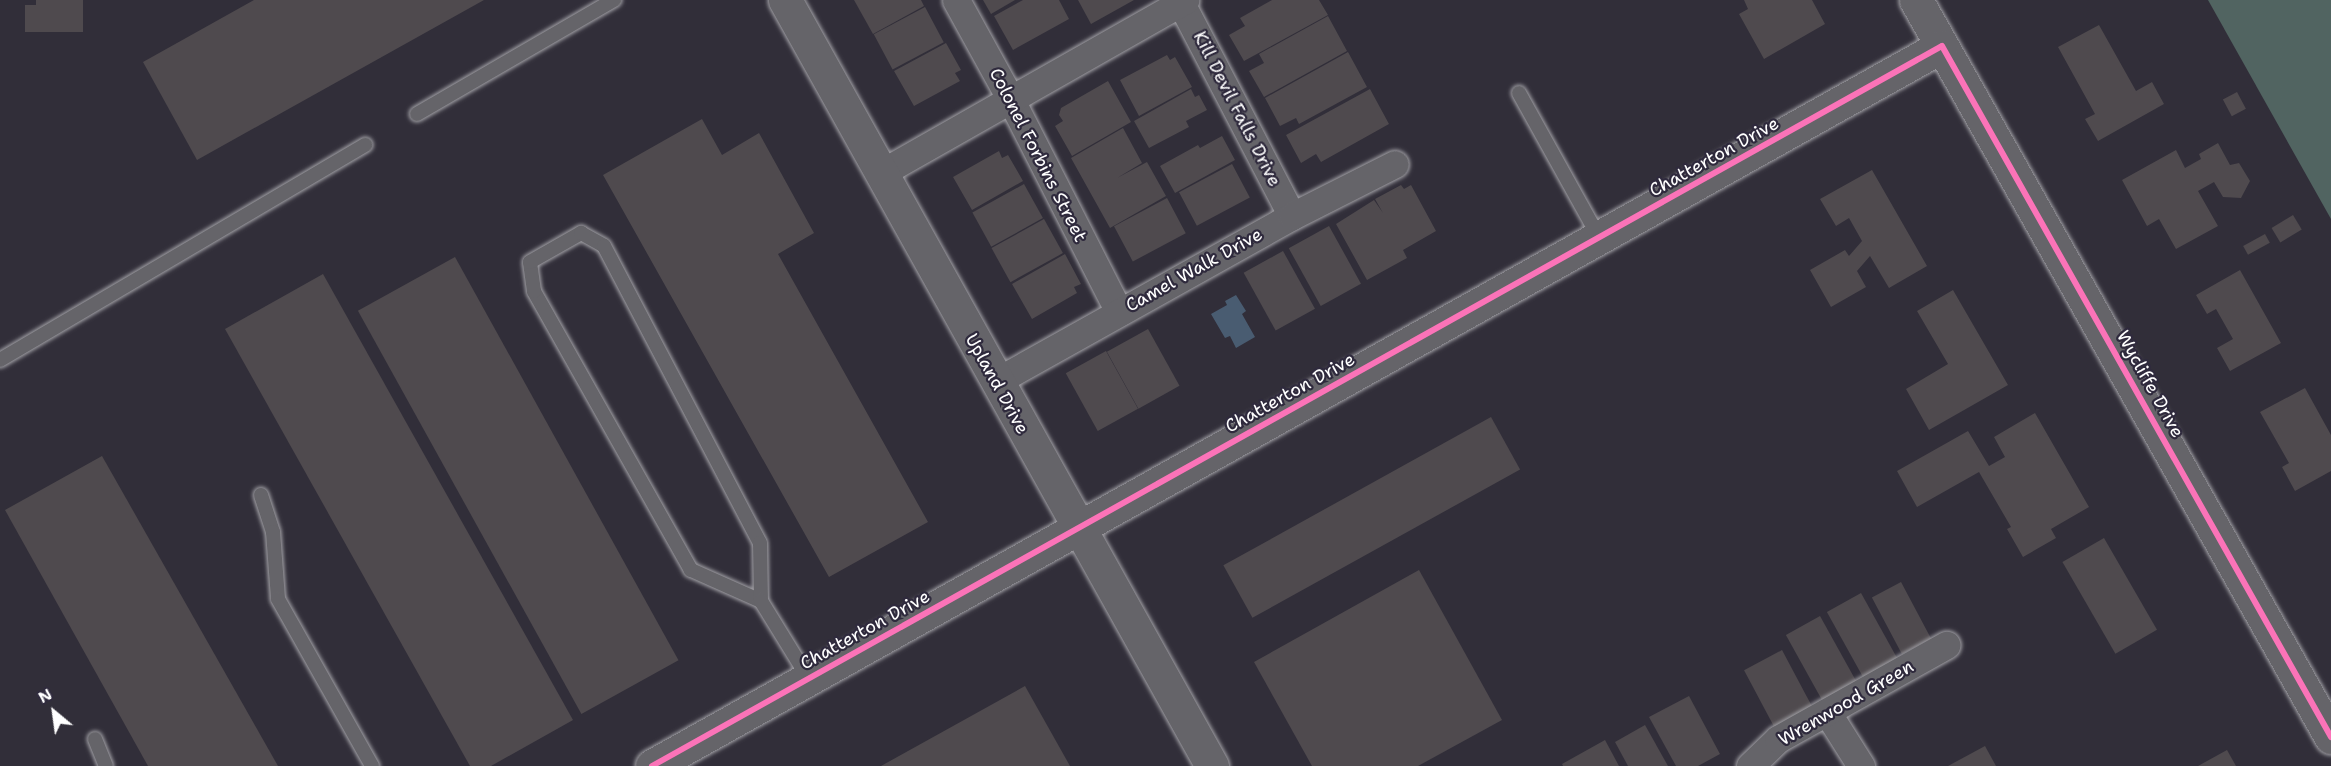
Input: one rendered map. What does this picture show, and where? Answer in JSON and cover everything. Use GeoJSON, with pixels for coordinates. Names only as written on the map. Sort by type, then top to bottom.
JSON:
{"type":"FeatureCollection","features":[{"type":"Feature","properties":{"kind":"street","name":"Upland Drive"},"geometry":{"type":"LineString","coordinates":[[785,0],[995,382],[1212,766]]}},
{"type":"Feature","properties":{"kind":"street","name":"Colonel Forbins Street"},"geometry":{"type":"LineString","coordinates":[[956,0],[1011,100],[1119,312]]}},
{"type":"Feature","properties":{"kind":"street","name":"Wycliffe Drive"},"geometry":{"type":"LineString","coordinates":[[1916,0],[2331,737]]}},
{"type":"Feature","properties":{"kind":"street"},"geometry":{"type":"LineString","coordinates":[[881,173],[1183,1]]}},
{"type":"Feature","properties":{"kind":"street","name":"Kill Devil Falls Drive"},"geometry":{"type":"LineString","coordinates":[[1183,1],[1292,216]]}},
{"type":"Feature","properties":{"kind":"street","name":"Chatterton Drive"},"geometry":{"type":"LineString","coordinates":[[652,766],[1942,46]]}},
{"type":"Feature","properties":{"kind":"street","name":"Camel Walk Drive"},"geometry":{"type":"LineString","coordinates":[[995,382],[1292,216],[1395,164]]}},
{"type":"Feature","properties":{"kind":"street","name":"Wrenwood Green"},"geometry":{"type":"LineString","coordinates":[[1750,766],[1778,739],[1946,645]]}},
{"type":"Feature","properties":{"kind":"street"},"geometry":{"type":"LineString","coordinates":[[1827,712],[1861,766]]}},
{"type":"Feature","properties":{"kind":"lane"},"geometry":{"type":"LineString","coordinates":[[417,114],[614,0]]}},
{"type":"Feature","properties":{"kind":"lane"},"geometry":{"type":"LineString","coordinates":[[1520,93],[1600,238]]}},
{"type":"Feature","properties":{"kind":"lane"},"geometry":{"type":"LineString","coordinates":[[0,360],[365,145]]}},
{"type":"Feature","properties":{"kind":"lane"},"geometry":{"type":"LineString","coordinates":[[761,601],[691,570],[534,291],[530,262],[581,232],[604,246],[760,543],[761,601],[809,679]]}},
{"type":"Feature","properties":{"kind":"lane"},"geometry":{"type":"LineString","coordinates":[[261,495],[273,532],[278,599],[372,766]]}},
{"type":"Feature","properties":{"kind":"lane"},"geometry":{"type":"LineString","coordinates":[[94,739],[106,766]]}},
{"type":"Feature","properties":{"kind":"shaded area"},"geometry":{"type":"Polygon","coordinates":[[[2208,0],[2331,0],[2331,219],[2208,0]]]}},
{"type":"Feature","properties":{"kind":"water"},"geometry":{"type":"Polygon","coordinates":[[[1236,295],[1246,311],[1242,314],[1255,337],[1236,348],[1230,336],[1225,338],[1211,314],[1227,305],[1225,301],[1236,295]]]}},
{"type":"Feature","properties":{"kind":"building"},"geometry":{"type":"Polygon","coordinates":[[[36,0],[83,0],[83,32],[25,32],[25,5],[36,5],[36,0]]]}},
{"type":"Feature","properties":{"kind":"building"},"geometry":{"type":"Polygon","coordinates":[[[254,0],[484,0],[197,160],[143,62],[254,0]]]}},
{"type":"Feature","properties":{"kind":"building"},"geometry":{"type":"Polygon","coordinates":[[[854,0],[921,0],[924,6],[873,34],[854,0]]]}},
{"type":"Feature","properties":{"kind":"building"},"geometry":{"type":"Polygon","coordinates":[[[983,0],[1015,0],[991,14],[983,0]]]}},
{"type":"Feature","properties":{"kind":"building"},"geometry":{"type":"Polygon","coordinates":[[[1023,0],[1059,0],[1069,19],[1013,50],[994,16],[1023,0]]]}},
{"type":"Feature","properties":{"kind":"building"},"geometry":{"type":"Polygon","coordinates":[[[1078,0],[1134,0],[1091,24],[1078,0]]]}},
{"type":"Feature","properties":{"kind":"building"},"geometry":{"type":"Polygon","coordinates":[[[1272,0],[1319,0],[1328,15],[1244,61],[1229,35],[1245,26],[1240,18],[1272,0]]]}},
{"type":"Feature","properties":{"kind":"building"},"geometry":{"type":"Polygon","coordinates":[[[1744,0],[1812,0],[1825,24],[1764,59],[1739,14],[1748,9],[1744,0]]]}},
{"type":"Feature","properties":{"kind":"building"},"geometry":{"type":"Polygon","coordinates":[[[925,7],[944,42],[893,70],[874,34],[925,7]]]}},
{"type":"Feature","properties":{"kind":"building"},"geometry":{"type":"Polygon","coordinates":[[[1328,16],[1347,51],[1264,97],[1249,71],[1264,63],[1259,54],[1328,16]]]}},
{"type":"Feature","properties":{"kind":"building"},"geometry":{"type":"Polygon","coordinates":[[[2099,25],[2136,91],[2152,82],[2164,104],[2098,141],[2085,119],[2095,114],[2058,47],[2099,25]]]}},
{"type":"Feature","properties":{"kind":"building"},"geometry":{"type":"Polygon","coordinates":[[[946,43],[961,70],[955,73],[960,81],[914,106],[894,71],[946,43]]]}},
{"type":"Feature","properties":{"kind":"building"},"geometry":{"type":"Polygon","coordinates":[[[1348,52],[1367,87],[1299,124],[1296,118],[1280,126],[1265,98],[1348,52]]]}},
{"type":"Feature","properties":{"kind":"building"},"geometry":{"type":"Polygon","coordinates":[[[1167,55],[1170,60],[1175,57],[1192,87],[1139,116],[1120,80],[1167,55]]]}},
{"type":"Feature","properties":{"kind":"building"},"geometry":{"type":"Polygon","coordinates":[[[1108,81],[1131,122],[1072,156],[1055,126],[1063,121],[1059,115],[1061,108],[1108,81]]]}},
{"type":"Feature","properties":{"kind":"building"},"geometry":{"type":"Polygon","coordinates":[[[1191,89],[1195,97],[1199,95],[1207,110],[1186,121],[1189,127],[1149,148],[1134,121],[1191,89]]]}},
{"type":"Feature","properties":{"kind":"building"},"geometry":{"type":"Polygon","coordinates":[[[1370,89],[1389,124],[1321,162],[1316,154],[1301,163],[1286,135],[1370,89]]]}},
{"type":"Feature","properties":{"kind":"building"},"geometry":{"type":"Polygon","coordinates":[[[2237,92],[2246,109],[2232,116],[2223,100],[2237,92]]]}},
{"type":"Feature","properties":{"kind":"building"},"geometry":{"type":"Polygon","coordinates":[[[702,119],[722,155],[759,133],[814,233],[778,254],[928,522],[829,577],[603,175],[702,119]]]}},
{"type":"Feature","properties":{"kind":"building"},"geometry":{"type":"Polygon","coordinates":[[[1123,128],[1142,163],[1117,178],[1147,162],[1166,196],[1110,228],[1071,158],[1123,128]]]}},
{"type":"Feature","properties":{"kind":"building"},"geometry":{"type":"Polygon","coordinates":[[[1222,136],[1235,160],[1175,193],[1160,166],[1198,145],[1200,148],[1222,136]]]}},
{"type":"Feature","properties":{"kind":"building"},"geometry":{"type":"Polygon","coordinates":[[[2218,143],[2230,165],[2239,163],[2250,181],[2241,198],[2223,197],[2214,182],[2198,191],[2218,226],[2176,249],[2159,219],[2147,226],[2122,180],[2176,150],[2185,168],[2201,159],[2199,154],[2218,143]]]}},
{"type":"Feature","properties":{"kind":"building"},"geometry":{"type":"Polygon","coordinates":[[[999,151],[1002,158],[1008,155],[1023,181],[972,210],[953,177],[999,151]]]}},
{"type":"Feature","properties":{"kind":"building"},"geometry":{"type":"Polygon","coordinates":[[[1232,164],[1250,198],[1197,226],[1179,192],[1232,164]]]}},
{"type":"Feature","properties":{"kind":"building"},"geometry":{"type":"Polygon","coordinates":[[[1872,170],[1927,266],[1889,288],[1870,256],[1857,271],[1866,287],[1831,307],[1810,270],[1845,250],[1849,256],[1862,241],[1849,218],[1836,226],[1820,199],[1872,170]]]}},
{"type":"Feature","properties":{"kind":"building"},"geometry":{"type":"Polygon","coordinates":[[[1024,184],[1043,218],[991,247],[972,213],[1024,184]]]}},
{"type":"Feature","properties":{"kind":"building"},"geometry":{"type":"Polygon","coordinates":[[[1401,185],[1404,189],[1411,185],[1436,231],[1403,250],[1407,258],[1367,280],[1336,224],[1374,200],[1383,213],[1375,199],[1401,185]]]}},
{"type":"Feature","properties":{"kind":"building"},"geometry":{"type":"Polygon","coordinates":[[[1167,198],[1186,233],[1133,261],[1114,226],[1167,198]]]}},
{"type":"Feature","properties":{"kind":"building"},"geometry":{"type":"Polygon","coordinates":[[[2293,215],[2302,230],[2280,242],[2272,228],[2293,215]]]}},
{"type":"Feature","properties":{"kind":"building"},"geometry":{"type":"Polygon","coordinates":[[[1044,219],[1063,253],[1010,282],[992,248],[1044,219]]]}},
{"type":"Feature","properties":{"kind":"building"},"geometry":{"type":"Polygon","coordinates":[[[1329,226],[1361,284],[1321,306],[1289,248],[1329,226]]]}},
{"type":"Feature","properties":{"kind":"building"},"geometry":{"type":"Polygon","coordinates":[[[2265,234],[2270,243],[2248,255],[2243,246],[2265,234]]]}},
{"type":"Feature","properties":{"kind":"building"},"geometry":{"type":"Polygon","coordinates":[[[1283,251],[1315,309],[1276,331],[1244,273],[1283,251]]]}},
{"type":"Feature","properties":{"kind":"building"},"geometry":{"type":"Polygon","coordinates":[[[1065,254],[1081,284],[1074,287],[1077,293],[1032,319],[1012,284],[1065,254]]]}},
{"type":"Feature","properties":{"kind":"building"},"geometry":{"type":"Polygon","coordinates":[[[455,257],[678,660],[581,714],[358,311],[455,257]]]}},
{"type":"Feature","properties":{"kind":"building"},"geometry":{"type":"Polygon","coordinates":[[[2240,270],[2281,343],[2230,371],[2217,348],[2233,339],[2216,309],[2207,314],[2196,295],[2240,270]]]}},
{"type":"Feature","properties":{"kind":"building"},"geometry":{"type":"Polygon","coordinates":[[[323,274],[573,720],[491,766],[470,766],[225,329],[323,274]]]}},
{"type":"Feature","properties":{"kind":"building"},"geometry":{"type":"Polygon","coordinates":[[[1953,290],[2008,385],[1929,430],[1906,389],[1948,364],[1917,311],[1953,290]]]}},
{"type":"Feature","properties":{"kind":"building"},"geometry":{"type":"Polygon","coordinates":[[[1148,329],[1180,386],[1138,409],[1107,352],[1148,329]]]}},
{"type":"Feature","properties":{"kind":"building"},"geometry":{"type":"Polygon","coordinates":[[[1106,351],[1138,409],[1098,431],[1066,373],[1106,351]]]}},
{"type":"Feature","properties":{"kind":"building"},"geometry":{"type":"Polygon","coordinates":[[[2305,388],[2331,435],[2331,471],[2295,491],[2282,467],[2289,463],[2260,412],[2305,388]]]}},
{"type":"Feature","properties":{"kind":"building"},"geometry":{"type":"Polygon","coordinates":[[[2035,413],[2089,507],[2051,529],[2056,538],[2023,557],[2007,529],[2011,527],[1979,472],[1917,507],[1897,471],[1968,431],[1989,466],[2005,457],[1994,437],[2035,413]]]}},
{"type":"Feature","properties":{"kind":"building"},"geometry":{"type":"Polygon","coordinates":[[[1491,417],[1520,469],[1252,618],[1223,565],[1491,417]]]}},
{"type":"Feature","properties":{"kind":"building"},"geometry":{"type":"Polygon","coordinates":[[[102,456],[278,766],[148,766],[5,510],[102,456]]]}},
{"type":"Feature","properties":{"kind":"building"},"geometry":{"type":"Polygon","coordinates":[[[2104,538],[2157,630],[2115,654],[2062,562],[2104,538]]]}},
{"type":"Feature","properties":{"kind":"building"},"geometry":{"type":"Polygon","coordinates":[[[1419,570],[1502,720],[1418,766],[1312,766],[1254,662],[1419,570]]]}},
{"type":"Feature","properties":{"kind":"building"},"geometry":{"type":"Polygon","coordinates":[[[1901,582],[1931,639],[1902,654],[1872,597],[1901,582]]]}},
{"type":"Feature","properties":{"kind":"building"},"geometry":{"type":"Polygon","coordinates":[[[1861,593],[1897,659],[1863,678],[1827,612],[1861,593]]]}},
{"type":"Feature","properties":{"kind":"building"},"geometry":{"type":"Polygon","coordinates":[[[1820,616],[1859,687],[1825,706],[1786,635],[1820,616]]]}},
{"type":"Feature","properties":{"kind":"building"},"geometry":{"type":"Polygon","coordinates":[[[1782,650],[1813,708],[1775,728],[1744,670],[1782,650]]]}},
{"type":"Feature","properties":{"kind":"building"},"geometry":{"type":"Polygon","coordinates":[[[1025,686],[1070,766],[881,766],[1025,686]]]}},
{"type":"Feature","properties":{"kind":"building"},"geometry":{"type":"Polygon","coordinates":[[[1689,696],[1720,754],[1698,766],[1676,766],[1649,717],[1689,696]]]}},
{"type":"Feature","properties":{"kind":"building"},"geometry":{"type":"Polygon","coordinates":[[[1645,725],[1668,766],[1628,766],[1615,742],[1645,725]]]}},
{"type":"Feature","properties":{"kind":"building"},"geometry":{"type":"Polygon","coordinates":[[[1605,740],[1619,766],[1563,766],[1562,764],[1605,740]]]}},
{"type":"Feature","properties":{"kind":"building"},"geometry":{"type":"Polygon","coordinates":[[[1985,746],[1996,766],[1948,766],[1985,746]]]}},
{"type":"Feature","properties":{"kind":"building"},"geometry":{"type":"Polygon","coordinates":[[[2227,750],[2236,766],[2198,766],[2227,750]]]}},
{"type":"Feature","properties":{"kind":"cycle path"},"geometry":{"type":"LineString","coordinates":[[652,766],[1942,46],[2331,737]]}}]}
